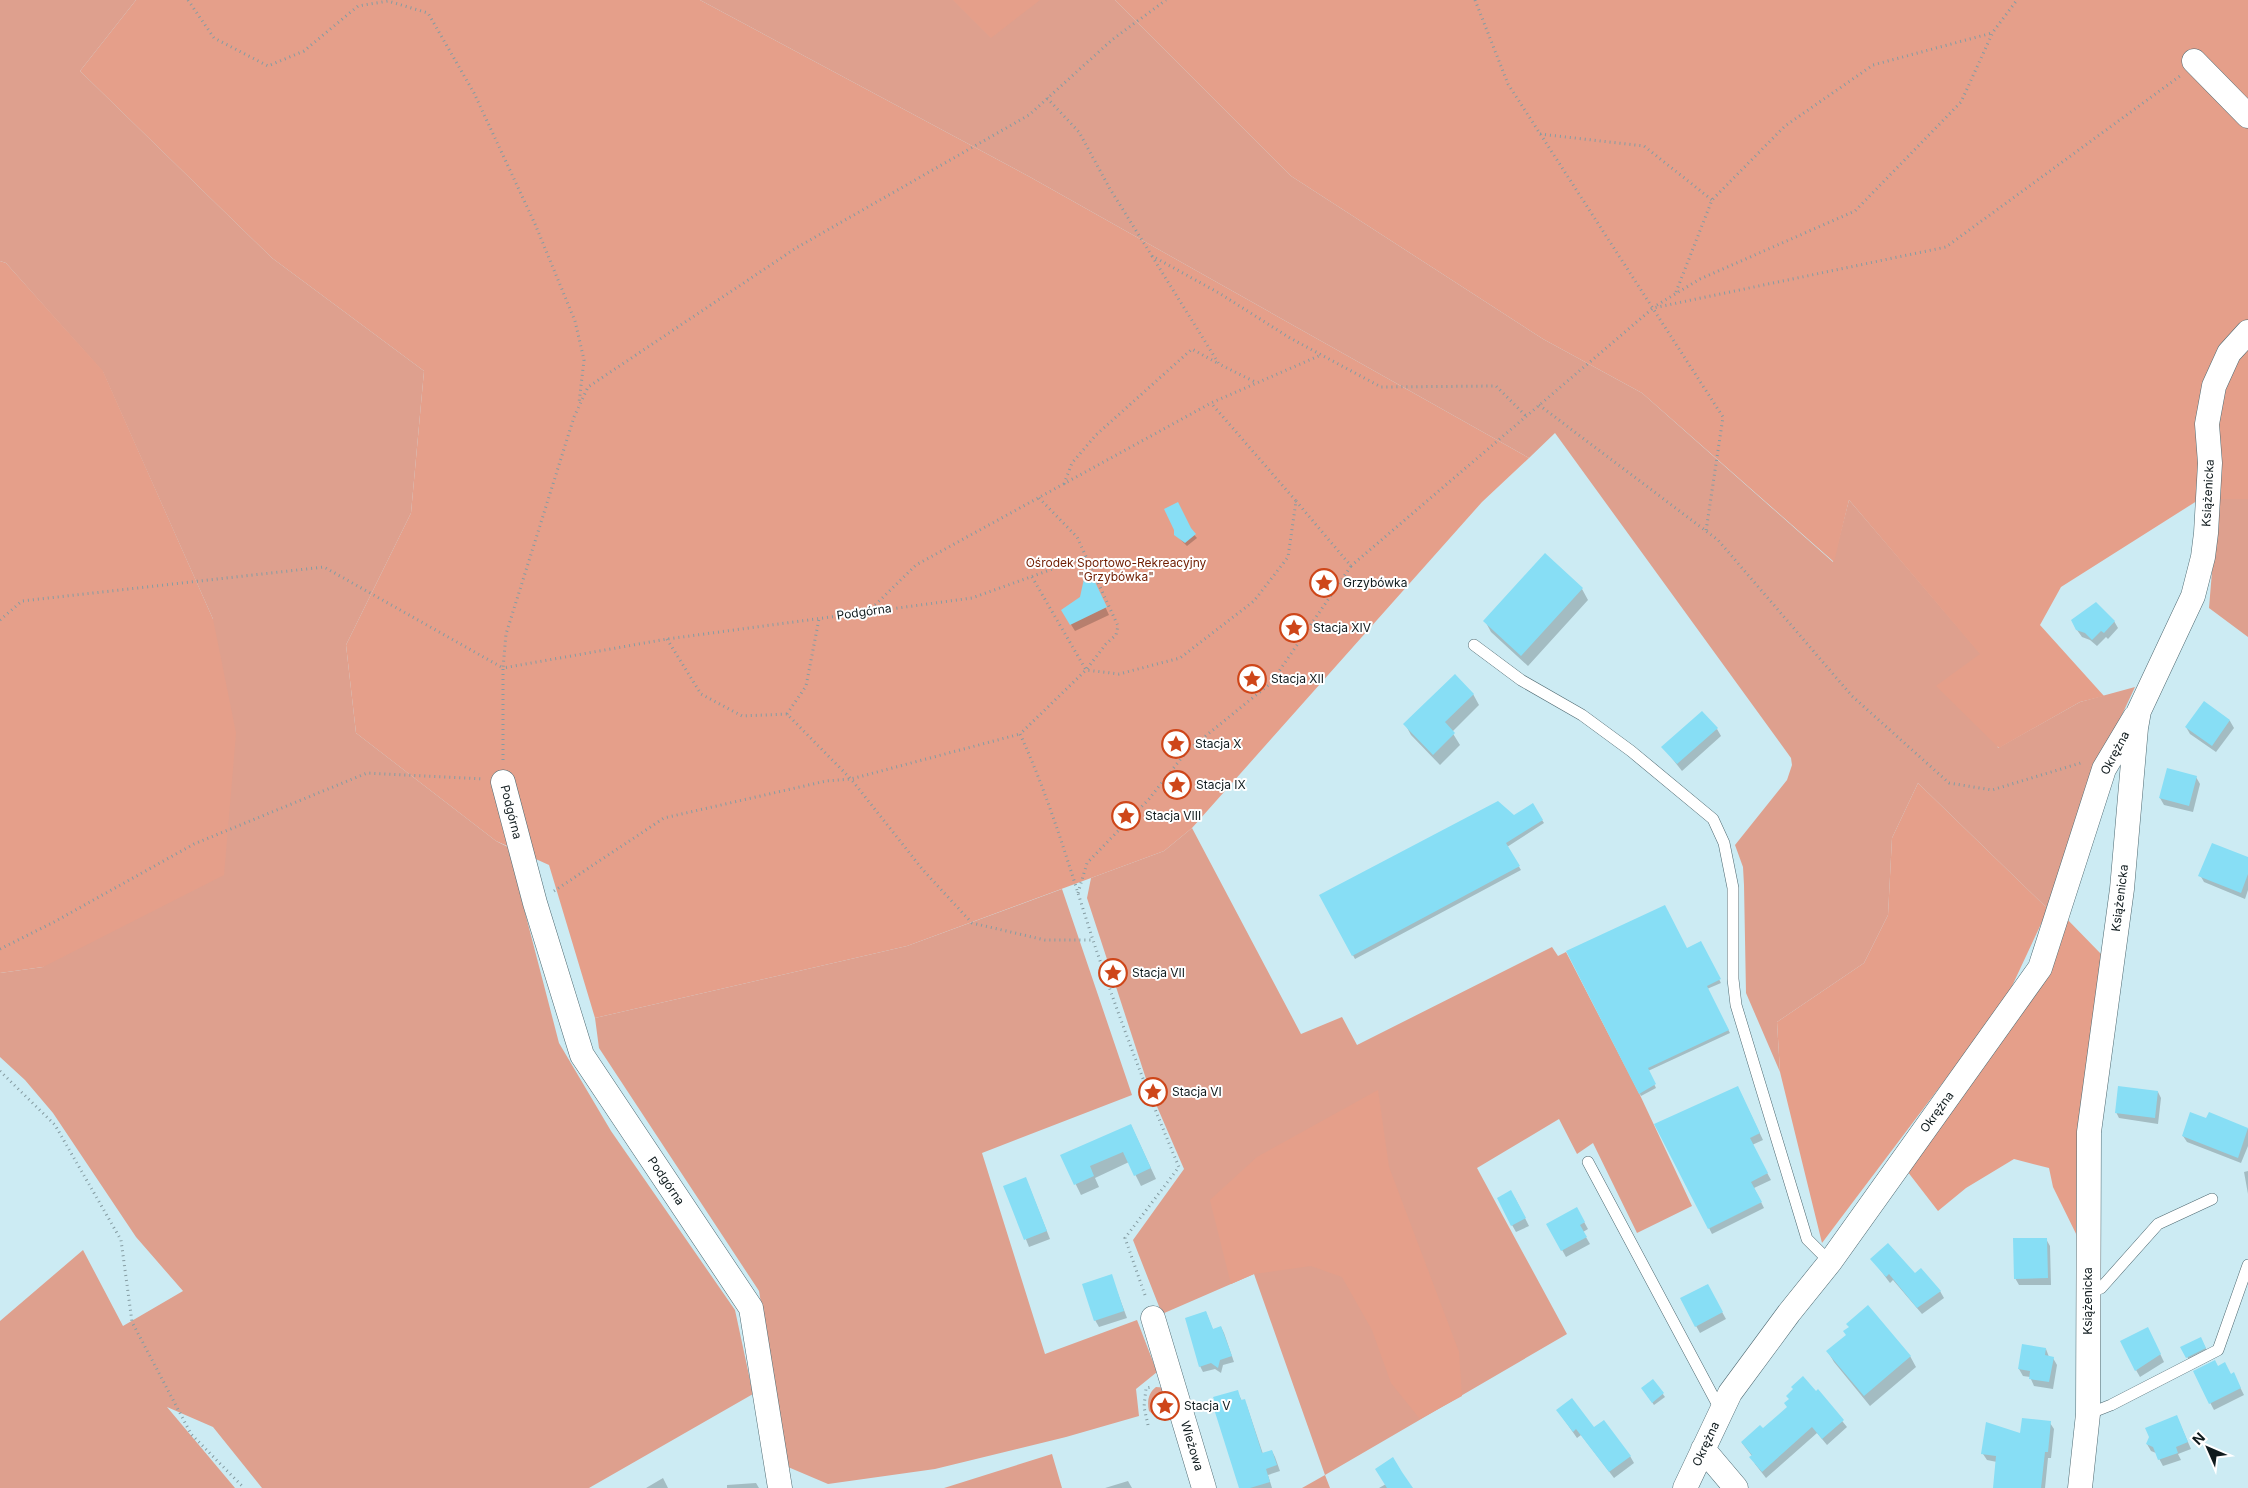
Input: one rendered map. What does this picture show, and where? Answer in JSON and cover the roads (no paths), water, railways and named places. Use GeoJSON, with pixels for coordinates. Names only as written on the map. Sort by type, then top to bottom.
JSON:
{"type":"FeatureCollection","features":[{"type":"Feature","properties":{"kind":"street"},"geometry":{"type":"LineString","coordinates":[[2194,61],[2248,116]]}},
{"type":"Feature","properties":{"kind":"street","name":"Książenicka"},"geometry":{"type":"LineString","coordinates":[[2080,1488],[2088,1414],[2089,1132],[2092,1096],[2114,955],[2139,711],[2193,596],[2203,558],[2206,533],[2210,463],[2208,424],[2214,386],[2229,353],[2248,332]]}},
{"type":"Feature","properties":{"kind":"street","name":"Okrężna"},"geometry":{"type":"LineString","coordinates":[[1685,1488],[1730,1393],[1789,1313],[1830,1262],[2040,968],[2104,770],[2139,711]]}},
{"type":"Feature","properties":{"kind":"street"},"geometry":{"type":"LineString","coordinates":[[2112,754],[2125,760],[2133,770]]}},
{"type":"Feature","properties":{"kind":"street","name":"Podgórna"},"geometry":{"type":"LineString","coordinates":[[503,782],[535,903],[582,1055],[750,1308],[780,1488]]}},
{"type":"Feature","properties":{"kind":"street","name":"Wieżowa"},"geometry":{"type":"LineString","coordinates":[[1153,1318],[1204,1488]]}},
{"type":"Feature","properties":{"kind":"street"},"geometry":{"type":"LineString","coordinates":[[1703,1449],[1736,1488]]}},
{"type":"Feature","properties":{"kind":"lane"},"geometry":{"type":"LineString","coordinates":[[1474,645],[1521,680],[1582,716],[1631,751],[1713,819],[1724,843],[1733,888],[1733,979],[1736,1005],[1807,1239],[1830,1262]]}},
{"type":"Feature","properties":{"kind":"lane"},"geometry":{"type":"LineString","coordinates":[[1588,1162],[1721,1411]]}},
{"type":"Feature","properties":{"kind":"lane"},"geometry":{"type":"LineString","coordinates":[[2088,1294],[2101,1288],[2158,1224],[2212,1199]]}},
{"type":"Feature","properties":{"kind":"lane"},"geometry":{"type":"LineString","coordinates":[[2088,1414],[2111,1405],[2218,1350],[2248,1265]]}},
{"type":"Feature","properties":{"kind":"place","name":"Grzybówka"},"geometry":{"type":"Point","coordinates":[1324,583]}},
{"type":"Feature","properties":{"kind":"place","name":"Stacja XIV"},"geometry":{"type":"Point","coordinates":[1294,628]}},
{"type":"Feature","properties":{"kind":"place","name":"Stacja XII"},"geometry":{"type":"Point","coordinates":[1252,679]}},
{"type":"Feature","properties":{"kind":"place","name":"Stacja X"},"geometry":{"type":"Point","coordinates":[1176,744]}},
{"type":"Feature","properties":{"kind":"place","name":"Stacja IX"},"geometry":{"type":"Point","coordinates":[1177,785]}},
{"type":"Feature","properties":{"kind":"place","name":"Stacja VIII"},"geometry":{"type":"Point","coordinates":[1126,816]}},
{"type":"Feature","properties":{"kind":"place","name":"Stacja VII"},"geometry":{"type":"Point","coordinates":[1113,973]}},
{"type":"Feature","properties":{"kind":"place","name":"Stacja VI"},"geometry":{"type":"Point","coordinates":[1153,1092]}},
{"type":"Feature","properties":{"kind":"place","name":"Stacja V"},"geometry":{"type":"Point","coordinates":[1165,1406]}},
{"type":"Feature","properties":{"kind":"park label","name":"Ośrodek Sportowo-Rekreacyjny \"Grzybówka\""},"geometry":{"type":"Point","coordinates":[1116,570]}}]}
